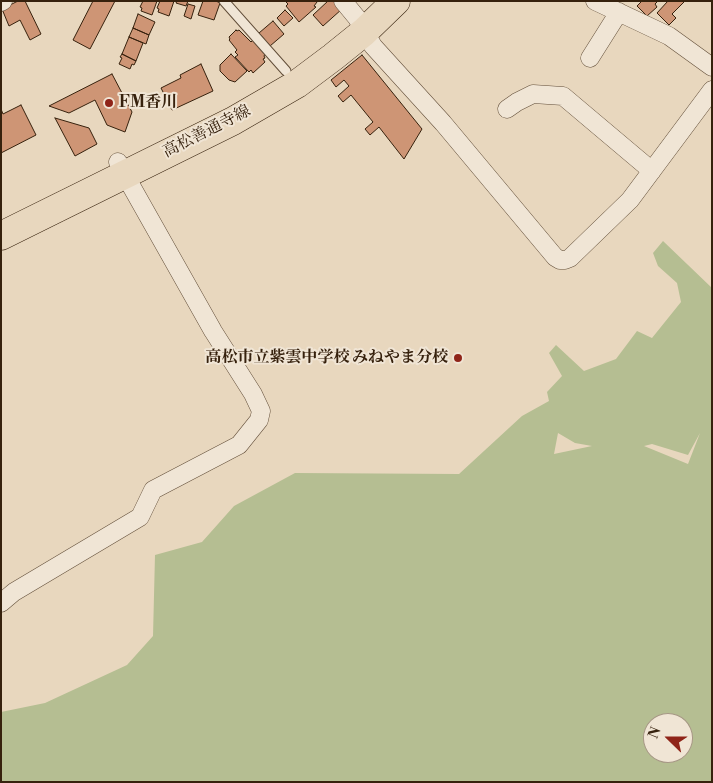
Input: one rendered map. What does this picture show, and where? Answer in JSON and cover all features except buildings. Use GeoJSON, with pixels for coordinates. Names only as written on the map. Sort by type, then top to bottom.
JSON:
{"type":"FeatureCollection","features":[{"type":"Feature","properties":{"kind":"main road","name":"高松善通寺線"},"geometry":{"type":"LineString","coordinates":[[1,236],[122,168],[286,71],[323,46],[360,13],[396,1]]}},
{"type":"Feature","properties":{"kind":"main road","name":"高松善通寺線"},"geometry":{"type":"LineString","coordinates":[[1,220],[233,121],[297,84],[334,57],[360,13]]}},
{"type":"Feature","properties":{"kind":"street"},"geometry":{"type":"LineString","coordinates":[[595,1],[669,36],[712,67]]}},
{"type":"Feature","properties":{"kind":"street"},"geometry":{"type":"LineString","coordinates":[[590,58],[619,12]]}},
{"type":"Feature","properties":{"kind":"street"},"geometry":{"type":"LineString","coordinates":[[360,13],[373,46],[443,123],[555,257],[565,260],[570,258],[630,200],[712,90]]}},
{"type":"Feature","properties":{"kind":"street"},"geometry":{"type":"LineString","coordinates":[[507,108],[533,94],[563,96],[652,170]]}},
{"type":"Feature","properties":{"kind":"street"},"geometry":{"type":"LineString","coordinates":[[1,603],[14,592],[140,517],[153,490],[239,445],[259,420],[261,411],[253,394],[213,331],[122,168]]}},
{"type":"Feature","properties":{"kind":"lane"},"geometry":{"type":"LineString","coordinates":[[224,1],[286,71]]}},
{"type":"Feature","properties":{"kind":"green space"},"geometry":{"type":"Polygon","coordinates":[[[663,241],[712,288],[712,782],[1,782],[1,712],[45,703],[127,665],[153,636],[155,555],[202,542],[234,506],[295,473],[459,474],[522,416],[549,401],[547,392],[562,376],[549,353],[556,345],[584,371],[616,359],[637,331],[652,338],[681,302],[677,283],[658,266],[653,253],[663,241]],[[558,433],[554,454],[592,446],[575,443],[558,433]],[[700,433],[688,455],[652,444],[644,446],[688,464],[700,433]]]}},
{"type":"Feature","properties":{"kind":"place","name":"FM香川"},"geometry":{"type":"Point","coordinates":[109,103]}},
{"type":"Feature","properties":{"kind":"place","name":"高松市立紫雲中学校 みねやま分校"},"geometry":{"type":"Point","coordinates":[458,358]}}]}
